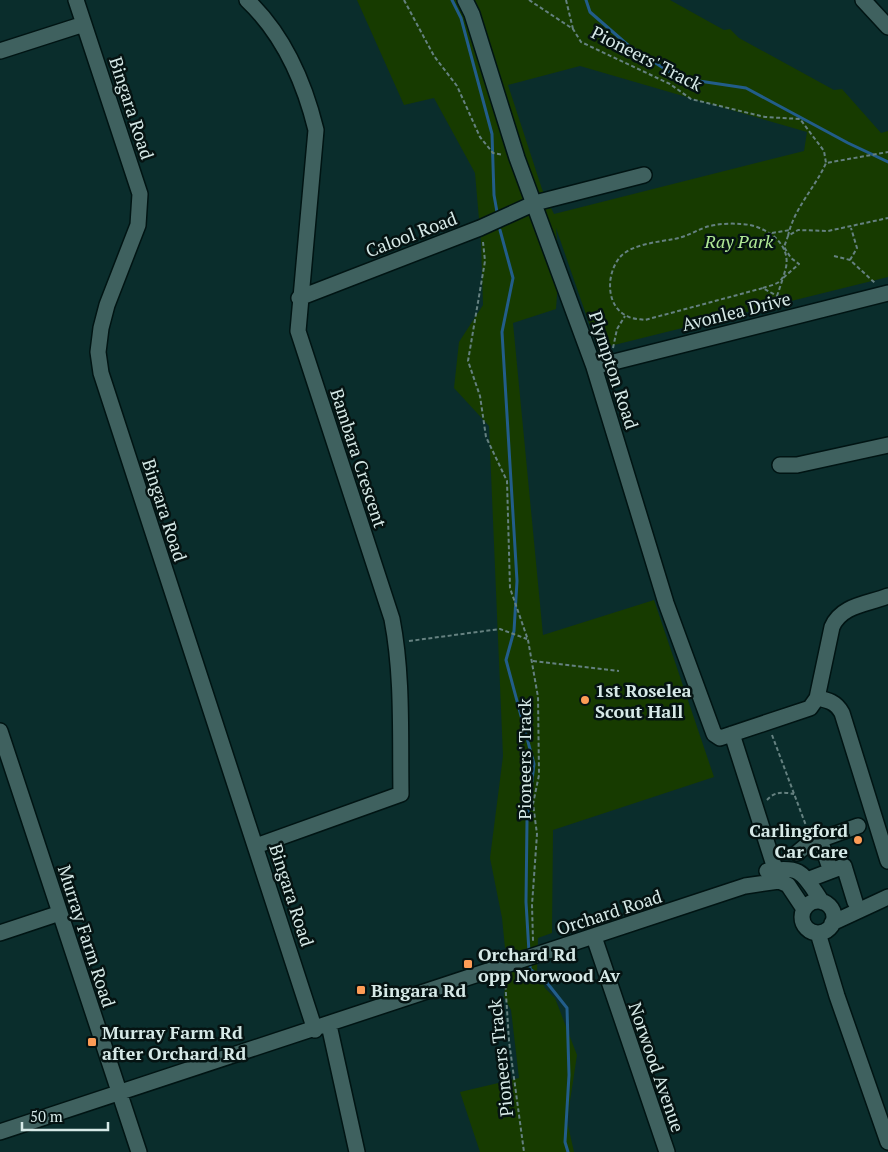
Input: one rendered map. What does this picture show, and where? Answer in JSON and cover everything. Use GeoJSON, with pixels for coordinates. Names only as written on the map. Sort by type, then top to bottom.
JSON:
{"type":"FeatureCollection","features":[{"type":"Feature","properties":{"kind":"street","name":"Bingara Road"},"geometry":{"type":"LineString","coordinates":[[76,0],[140,194],[138,226],[107,305],[101,328],[98,352],[100,373],[256,846],[322,1027],[357,1152]]}},
{"type":"Feature","properties":{"kind":"street","name":"Bambara Crescent"},"geometry":{"type":"LineString","coordinates":[[247,0],[280,40],[300,77],[310,103],[316,130],[299,298],[298,331],[392,619],[397,643],[401,794],[256,846]]}},
{"type":"Feature","properties":{"kind":"street","name":"Plympton Road"},"geometry":{"type":"LineString","coordinates":[[465,0],[472,14],[517,158],[594,367],[666,603],[714,734],[720,738],[732,734]]}},
{"type":"Feature","properties":{"kind":"street"},"geometry":{"type":"LineString","coordinates":[[863,0],[888,27]]}},
{"type":"Feature","properties":{"kind":"street"},"geometry":{"type":"LineString","coordinates":[[0,52],[84,24]]}},
{"type":"Feature","properties":{"kind":"street","name":"Calool Road"},"geometry":{"type":"LineString","coordinates":[[299,298],[480,228],[535,204],[644,175]]}},
{"type":"Feature","properties":{"kind":"street","name":"Avonlea Drive"},"geometry":{"type":"LineString","coordinates":[[594,367],[887,293]]}},
{"type":"Feature","properties":{"kind":"street"},"geometry":{"type":"LineString","coordinates":[[780,464],[797,465],[888,445]]}},
{"type":"Feature","properties":{"kind":"street"},"geometry":{"type":"LineString","coordinates":[[804,909],[788,885],[778,875],[732,734],[756,734],[810,708],[817,698],[832,627],[837,617],[844,611],[888,596]]}},
{"type":"Feature","properties":{"kind":"street"},"geometry":{"type":"LineString","coordinates":[[817,698],[829,700],[838,706],[842,713],[888,861]]}},
{"type":"Feature","properties":{"kind":"street","name":"Murray Farm Road"},"geometry":{"type":"LineString","coordinates":[[0,732],[139,1152]]}},
{"type":"Feature","properties":{"kind":"street"},"geometry":{"type":"LineString","coordinates":[[858,826],[797,850],[798,864],[802,875],[825,904],[834,916],[827,930],[818,933],[806,927],[802,919],[804,909],[812,903],[825,904],[883,899]]}},
{"type":"Feature","properties":{"kind":"street"},"geometry":{"type":"LineString","coordinates":[[817,841],[831,871]]}},
{"type":"Feature","properties":{"kind":"street"},"geometry":{"type":"LineString","coordinates":[[802,875],[831,871],[844,866],[855,902]]}},
{"type":"Feature","properties":{"kind":"street","name":"Orchard Road"},"geometry":{"type":"LineString","coordinates":[[0,1132],[518,962],[535,951],[594,937],[778,875],[786,868],[802,875]]}},
{"type":"Feature","properties":{"kind":"street"},"geometry":{"type":"LineString","coordinates":[[832,923],[883,899]]}},
{"type":"Feature","properties":{"kind":"street"},"geometry":{"type":"LineString","coordinates":[[0,933],[60,913]]}},
{"type":"Feature","properties":{"kind":"street"},"geometry":{"type":"LineString","coordinates":[[818,933],[837,996],[888,1142]]}},
{"type":"Feature","properties":{"kind":"street","name":"Norwood Avenue"},"geometry":{"type":"LineString","coordinates":[[594,937],[667,1152]]}},
{"type":"Feature","properties":{"kind":"path"},"geometry":{"type":"LineString","coordinates":[[404,0],[434,56],[457,86],[480,136],[493,153],[517,158]]}},
{"type":"Feature","properties":{"kind":"path","name":"Pioneers' Track"},"geometry":{"type":"LineString","coordinates":[[529,0],[573,29],[582,42],[670,84],[691,99],[765,117],[800,119],[824,151],[826,163]]}},
{"type":"Feature","properties":{"kind":"path"},"geometry":{"type":"LineString","coordinates":[[566,0],[573,29]]}},
{"type":"Feature","properties":{"kind":"path"},"geometry":{"type":"LineString","coordinates":[[782,318],[777,296],[787,264],[784,247],[801,202],[818,181],[826,163],[888,152]]}},
{"type":"Feature","properties":{"kind":"path"},"geometry":{"type":"LineString","coordinates":[[788,236],[798,230],[828,231],[888,218]]}},
{"type":"Feature","properties":{"kind":"path"},"geometry":{"type":"LineString","coordinates":[[771,233],[791,258],[799,264],[778,283],[645,320],[625,316],[616,306],[611,295],[610,282],[613,268],[620,257],[628,252],[680,238],[708,227],[742,224],[771,233],[790,230]]}},
{"type":"Feature","properties":{"kind":"path"},"geometry":{"type":"LineString","coordinates":[[850,227],[858,248],[850,260]]}},
{"type":"Feature","properties":{"kind":"path","name":"Pioneers' Track"},"geometry":{"type":"LineString","coordinates":[[480,228],[485,261],[468,362],[480,396],[486,437],[507,481],[510,588],[528,640],[538,696],[539,775],[533,804],[537,834],[532,906],[535,951]]}},
{"type":"Feature","properties":{"kind":"path"},"geometry":{"type":"LineString","coordinates":[[834,256],[850,260],[887,293]]}},
{"type":"Feature","properties":{"kind":"path"},"geometry":{"type":"LineString","coordinates":[[763,288],[777,296]]}},
{"type":"Feature","properties":{"kind":"path"},"geometry":{"type":"LineString","coordinates":[[609,363],[617,328],[625,316]]}},
{"type":"Feature","properties":{"kind":"path"},"geometry":{"type":"LineString","coordinates":[[397,643],[500,629],[528,640]]}},
{"type":"Feature","properties":{"kind":"path"},"geometry":{"type":"LineString","coordinates":[[533,662],[619,671]]}},
{"type":"Feature","properties":{"kind":"path"},"geometry":{"type":"LineString","coordinates":[[756,734],[769,729],[794,794],[817,841]]}},
{"type":"Feature","properties":{"kind":"path"},"geometry":{"type":"LineString","coordinates":[[762,804],[771,795],[780,792],[794,794]]}},
{"type":"Feature","properties":{"kind":"path","name":"Pioneers Track"},"geometry":{"type":"LineString","coordinates":[[518,962],[505,978],[509,1041],[524,1152]]}},
{"type":"Feature","properties":{"kind":"green space","name":"Ray Park"},"geometry":{"type":"Polygon","coordinates":[[[357,0],[670,0],[724,30],[730,29],[739,38],[834,90],[842,89],[881,133],[888,131],[888,277],[598,349],[556,228],[559,267],[556,309],[513,323],[543,635],[654,600],[714,777],[553,830],[552,933],[538,938],[537,974],[539,974],[545,988],[555,998],[577,1055],[567,1121],[574,1152],[480,1152],[460,1092],[519,1078],[511,1010],[504,997],[509,948],[505,948],[502,918],[490,858],[503,756],[489,426],[454,388],[459,342],[483,305],[481,242],[475,173],[434,98],[404,105],[357,0]],[[580,66],[508,85],[542,189],[554,214],[804,151],[807,132],[580,66]]]}},
{"type":"Feature","properties":{"kind":"waterway"},"geometry":{"type":"LineString","coordinates":[[452,0],[461,18],[492,134],[494,195],[497,212]]}},
{"type":"Feature","properties":{"kind":"waterway"},"geometry":{"type":"LineString","coordinates":[[586,0],[590,12],[629,46],[679,78],[746,88],[848,143],[888,162]]}},
{"type":"Feature","properties":{"kind":"waterway"},"geometry":{"type":"LineString","coordinates":[[500,230],[513,278],[502,332],[517,581],[514,631],[506,660],[534,764],[527,821],[526,902],[529,952]]}},
{"type":"Feature","properties":{"kind":"waterway"},"geometry":{"type":"LineString","coordinates":[[530,963],[530,969],[548,984],[567,1008],[569,1075],[565,1142],[568,1152]]}},
{"type":"Feature","properties":{"kind":"place","name":"1st Roselea Scout Hall"},"geometry":{"type":"Point","coordinates":[585,700]}},
{"type":"Feature","properties":{"kind":"place","name":"Carlingford Car Care"},"geometry":{"type":"Point","coordinates":[858,840]}},
{"type":"Feature","properties":{"kind":"place","name":"Orchard Rd opp Norwood Av"},"geometry":{"type":"Point","coordinates":[468,964]}},
{"type":"Feature","properties":{"kind":"place","name":"Bingara Rd"},"geometry":{"type":"Point","coordinates":[361,990]}},
{"type":"Feature","properties":{"kind":"place","name":"Murray Farm Rd after Orchard Rd"},"geometry":{"type":"Point","coordinates":[92,1042]}}]}
